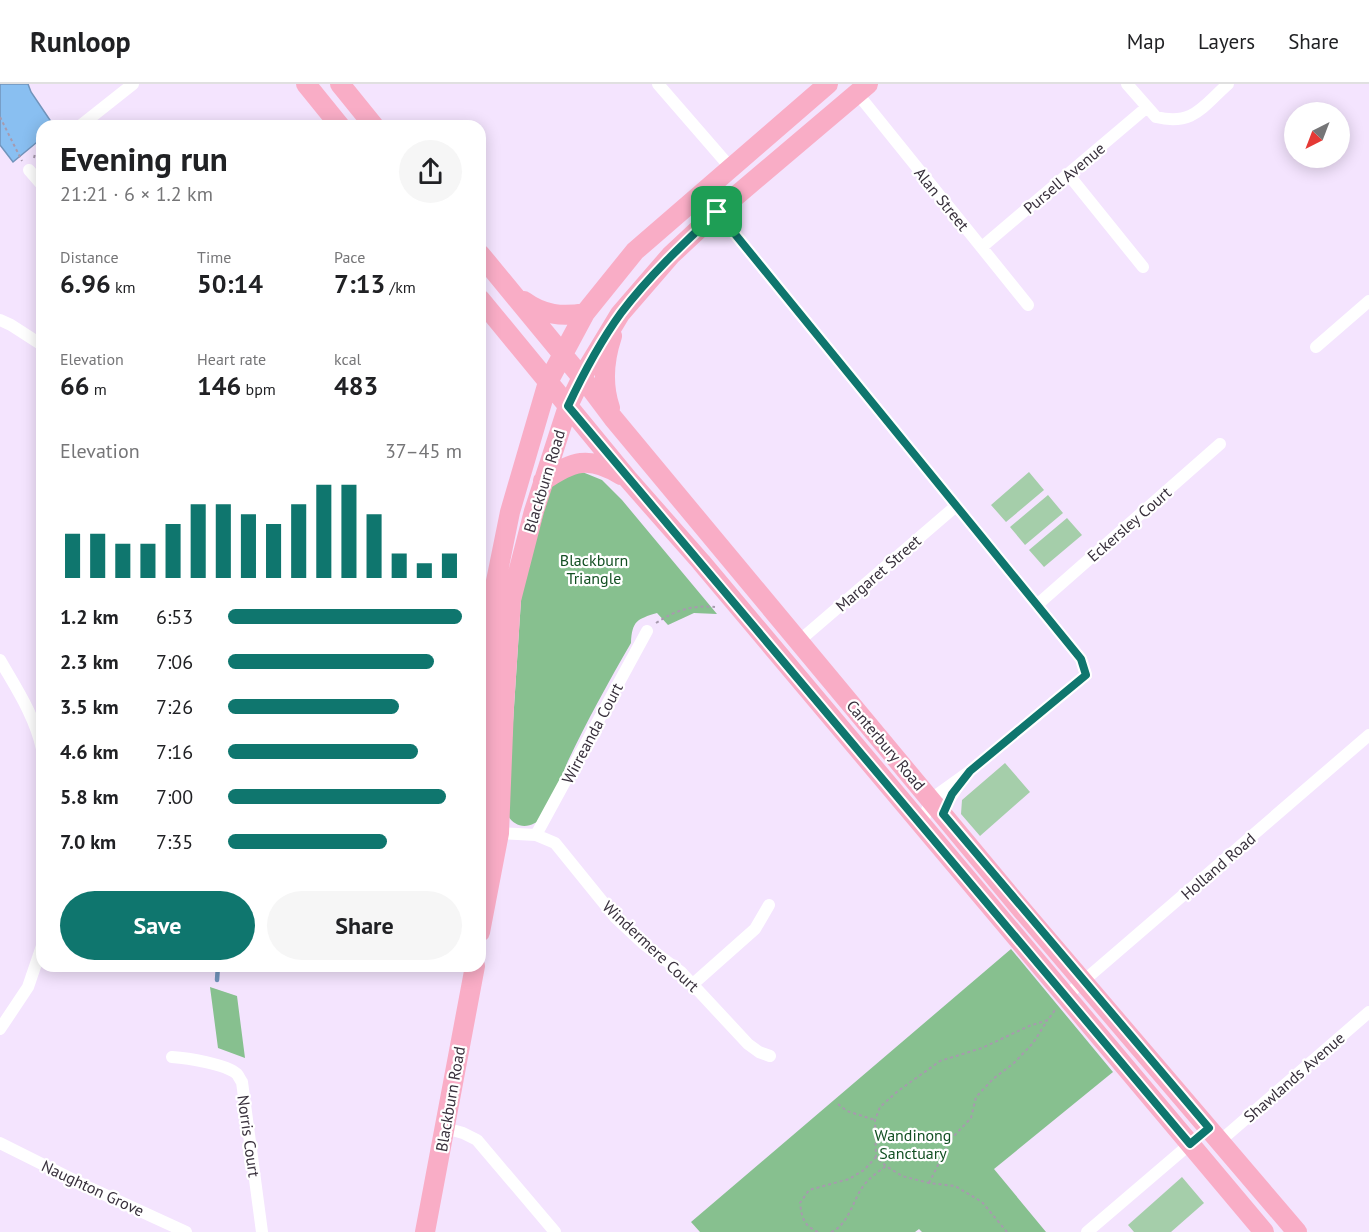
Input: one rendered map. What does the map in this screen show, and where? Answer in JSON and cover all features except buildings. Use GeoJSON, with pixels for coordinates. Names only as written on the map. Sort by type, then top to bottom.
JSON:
{"type":"FeatureCollection","features":[{"type":"Feature","properties":{"kind":"main road"},"geometry":{"type":"LineString","coordinates":[[306,84],[335,120]]}},
{"type":"Feature","properties":{"kind":"main road","name":"Blackburn Road"},"geometry":{"type":"LineString","coordinates":[[486,751],[490,706],[492,612],[501,555],[510,512],[548,382],[585,313],[635,251],[828,84]]}},
{"type":"Feature","properties":{"kind":"main road"},"geometry":{"type":"LineString","coordinates":[[344,86],[370,120]]}},
{"type":"Feature","properties":{"kind":"main road","name":"Blackburn Road"},"geometry":{"type":"LineString","coordinates":[[486,874],[490,833],[503,759],[490,706],[519,565],[543,481],[568,406],[582,377],[620,314],[666,261],[717,212],[862,88]]}},
{"type":"Feature","properties":{"kind":"main road","name":"Canterbury Road"},"geometry":{"type":"LineString","coordinates":[[486,261],[613,418],[937,807],[1297,1232]]}},
{"type":"Feature","properties":{"kind":"main road"},"geometry":{"type":"LineString","coordinates":[[510,291],[536,310],[560,315],[585,313]]}},
{"type":"Feature","properties":{"kind":"main road","name":"Canterbury Road"},"geometry":{"type":"LineString","coordinates":[[486,306],[628,479],[701,562],[1264,1232]]}},
{"type":"Feature","properties":{"kind":"main road"},"geometry":{"type":"LineString","coordinates":[[613,418],[605,393],[606,364],[607,351],[620,314]]}},
{"type":"Feature","properties":{"kind":"main road"},"geometry":{"type":"LineString","coordinates":[[543,481],[568,465],[584,461],[610,468],[628,479]]}},
{"type":"Feature","properties":{"kind":"main road"},"geometry":{"type":"LineString","coordinates":[[486,791],[503,759]]}},
{"type":"Feature","properties":{"kind":"main road","name":"Blackburn Road"},"geometry":{"type":"LineString","coordinates":[[486,814],[490,833]]}},
{"type":"Feature","properties":{"kind":"main road","name":"Blackburn Road"},"geometry":{"type":"LineString","coordinates":[[425,1232],[473,972]]}},
{"type":"Feature","properties":{"kind":"main road"},"geometry":{"type":"LineString","coordinates":[[1190,1144],[1214,1135]]}},
{"type":"Feature","properties":{"kind":"street"},"geometry":{"type":"LineString","coordinates":[[88,120],[133,84]]}},
{"type":"Feature","properties":{"kind":"street"},"geometry":{"type":"LineString","coordinates":[[658,84],[730,167]]}},
{"type":"Feature","properties":{"kind":"street"},"geometry":{"type":"LineString","coordinates":[[1127,84],[1155,117],[1178,121],[1190,117],[1228,84]]}},
{"type":"Feature","properties":{"kind":"street","name":"Alan Street"},"geometry":{"type":"LineString","coordinates":[[862,88],[982,248],[1028,305]]}},
{"type":"Feature","properties":{"kind":"street","name":"Pursell Avenue"},"geometry":{"type":"LineString","coordinates":[[982,248],[1146,108]]}},
{"type":"Feature","properties":{"kind":"street"},"geometry":{"type":"LineString","coordinates":[[29,170],[36,178]]}},
{"type":"Feature","properties":{"kind":"street"},"geometry":{"type":"LineString","coordinates":[[1068,174],[1143,267]]}},
{"type":"Feature","properties":{"kind":"street"},"geometry":{"type":"LineString","coordinates":[[717,212],[1081,659],[1086,675],[970,771],[922,824]]}},
{"type":"Feature","properties":{"kind":"street"},"geometry":{"type":"LineString","coordinates":[[1316,347],[1369,301]]}},
{"type":"Feature","properties":{"kind":"street"},"geometry":{"type":"LineString","coordinates":[[0,320],[36,341]]}},
{"type":"Feature","properties":{"kind":"street","name":"Eckersley Court"},"geometry":{"type":"LineString","coordinates":[[1037,605],[1220,444]]}},
{"type":"Feature","properties":{"kind":"street","name":"Margaret Street"},"geometry":{"type":"LineString","coordinates":[[799,641],[956,506]]}},
{"type":"Feature","properties":{"kind":"street","name":"Wirreanda Court"},"geometry":{"type":"LineString","coordinates":[[536,835],[647,631]]}},
{"type":"Feature","properties":{"kind":"street"},"geometry":{"type":"LineString","coordinates":[[0,660],[36,727]]}},
{"type":"Feature","properties":{"kind":"street","name":"Holland Road"},"geometry":{"type":"LineString","coordinates":[[1066,996],[1369,735]]}},
{"type":"Feature","properties":{"kind":"street"},"geometry":{"type":"LineString","coordinates":[[937,807],[952,794],[970,771]]}},
{"type":"Feature","properties":{"kind":"street","name":"Windermere Court"},"geometry":{"type":"LineString","coordinates":[[490,833],[536,835],[555,843],[615,917],[693,984],[737,1034],[759,1052],[770,1056]]}},
{"type":"Feature","properties":{"kind":"street"},"geometry":{"type":"LineString","coordinates":[[693,984],[755,929],[769,905]]}},
{"type":"Feature","properties":{"kind":"street"},"geometry":{"type":"LineString","coordinates":[[0,1029],[28,987],[36,964]]}},
{"type":"Feature","properties":{"kind":"street","name":"Shawlands Avenue"},"geometry":{"type":"LineString","coordinates":[[1214,1135],[1369,1012]]}},
{"type":"Feature","properties":{"kind":"street","name":"Norris Court"},"geometry":{"type":"LineString","coordinates":[[172,1057],[196,1059],[238,1074],[242,1082],[262,1232]]}},
{"type":"Feature","properties":{"kind":"street"},"geometry":{"type":"LineString","coordinates":[[445,1128],[477,1140],[555,1232]]}},
{"type":"Feature","properties":{"kind":"street","name":"Naughton Grove"},"geometry":{"type":"LineString","coordinates":[[0,1143],[81,1184],[186,1232]]}},
{"type":"Feature","properties":{"kind":"street"},"geometry":{"type":"LineString","coordinates":[[1087,1232],[1190,1144]]}},
{"type":"Feature","properties":{"kind":"path"},"geometry":{"type":"LineString","coordinates":[[0,117],[18,157],[29,170]]}},
{"type":"Feature","properties":{"kind":"path"},"geometry":{"type":"LineString","coordinates":[[647,631],[657,622],[697,606],[722,608]]}},
{"type":"Feature","properties":{"kind":"path"},"geometry":{"type":"LineString","coordinates":[[929,1183],[951,1139],[971,1118],[976,1097],[1033,1044],[1066,996]]}},
{"type":"Feature","properties":{"kind":"path"},"geometry":{"type":"LineString","coordinates":[[818,1232],[802,1219],[800,1203],[809,1190],[849,1179],[864,1170],[876,1157],[876,1120],[880,1107],[940,1061],[982,1048],[1029,1026],[1048,1020]]}},
{"type":"Feature","properties":{"kind":"path"},"geometry":{"type":"LineString","coordinates":[[838,1104],[847,1111],[876,1120]]}},
{"type":"Feature","properties":{"kind":"path"},"geometry":{"type":"LineString","coordinates":[[876,1157],[902,1176],[929,1183],[956,1186],[982,1202],[1007,1232]]}},
{"type":"Feature","properties":{"kind":"path"},"geometry":{"type":"LineString","coordinates":[[831,1232],[836,1230],[853,1206],[862,1187],[886,1166]]}},
{"type":"Feature","properties":{"kind":"green space","name":"Blackburn Triangle"},"geometry":{"type":"Polygon","coordinates":[[[575,469],[602,480],[622,500],[717,614],[694,613],[668,625],[657,613],[640,619],[634,625],[631,643],[575,746],[548,811],[539,820],[524,826],[514,823],[507,814],[522,585],[547,492],[555,479],[575,469]]]}},
{"type":"Feature","properties":{"kind":"green space"},"geometry":{"type":"Polygon","coordinates":[[[1029,472],[1044,490],[1006,522],[991,505],[1029,472]]]}},
{"type":"Feature","properties":{"kind":"green space"},"geometry":{"type":"Polygon","coordinates":[[[1048,495],[1063,513],[1025,545],[1010,527],[1048,495]]]}},
{"type":"Feature","properties":{"kind":"green space"},"geometry":{"type":"Polygon","coordinates":[[[1067,518],[1082,535],[1044,567],[1029,550],[1067,518]]]}},
{"type":"Feature","properties":{"kind":"green space"},"geometry":{"type":"Polygon","coordinates":[[[1005,763],[1030,792],[980,836],[961,814],[962,800],[1005,763]]]}},
{"type":"Feature","properties":{"kind":"green space","name":"Wandinong Sanctuary"},"geometry":{"type":"Polygon","coordinates":[[[1011,949],[1113,1072],[994,1169],[1046,1232],[922,1232],[919,1229],[915,1232],[700,1232],[691,1222],[1011,949]]]}},
{"type":"Feature","properties":{"kind":"green space"},"geometry":{"type":"Polygon","coordinates":[[[210,987],[237,996],[245,1058],[218,1048],[210,987]]]}},
{"type":"Feature","properties":{"kind":"green space"},"geometry":{"type":"Polygon","coordinates":[[[1182,1177],[1204,1203],[1171,1232],[1134,1232],[1128,1225],[1182,1177]]]}},
{"type":"Feature","properties":{"kind":"water"},"geometry":{"type":"Polygon","coordinates":[[[0,84],[28,84],[50,120],[36,120],[36,143],[13,162],[0,145],[0,84]]]}},
{"type":"Feature","properties":{"kind":"waterway"},"geometry":{"type":"LineString","coordinates":[[217,980],[218,972]]}},
{"type":"Feature","properties":{"kind":"route"},"geometry":{"type":"LineString","coordinates":[[717,212],[1081,659],[1086,675],[970,771],[952,794],[943,814],[1209,1128],[1190,1144],[568,406],[582,377],[620,314],[672,255],[717,212]]}}]}
